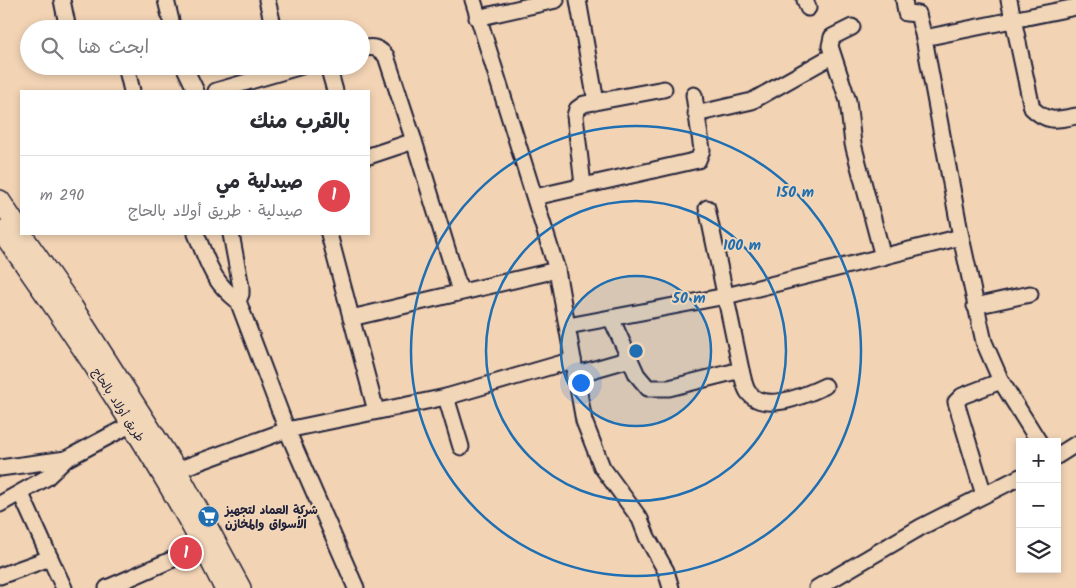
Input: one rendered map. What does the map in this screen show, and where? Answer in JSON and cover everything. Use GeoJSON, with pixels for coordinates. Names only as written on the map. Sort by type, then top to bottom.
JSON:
{"type":"FeatureCollection","features":[{"type":"Feature","properties":{"kind":"main road","name":"طريق أولاد بالحاج"},"geometry":{"type":"LineString","coordinates":[[0,200],[20,230]]}},
{"type":"Feature","properties":{"kind":"main road","name":"طريق أولاد بالحاج"},"geometry":{"type":"LineString","coordinates":[[0,230],[57,311],[130,425],[203,546],[224,588]]}},
{"type":"Feature","properties":{"kind":"main road","name":"طريق أولاد بالحاج"},"geometry":{"type":"LineString","coordinates":[[23,235],[73,307],[177,470],[241,588]]}},
{"type":"Feature","properties":{"kind":"street"},"geometry":{"type":"LineString","coordinates":[[62,0],[66,20]]}},
{"type":"Feature","properties":{"kind":"street"},"geometry":{"type":"LineString","coordinates":[[166,0],[171,20]]}},
{"type":"Feature","properties":{"kind":"street"},"geometry":{"type":"LineString","coordinates":[[267,0],[272,20]]}},
{"type":"Feature","properties":{"kind":"street"},"geometry":{"type":"LineString","coordinates":[[473,0],[477,18],[557,270],[568,326],[574,375],[584,421],[602,467],[640,519],[647,537],[666,571],[671,588]]}},
{"type":"Feature","properties":{"kind":"street"},"geometry":{"type":"LineString","coordinates":[[477,18],[556,0]]}},
{"type":"Feature","properties":{"kind":"street"},"geometry":{"type":"LineString","coordinates":[[578,0],[596,102]]}},
{"type":"Feature","properties":{"kind":"street"},"geometry":{"type":"LineString","coordinates":[[904,0],[906,13],[918,14],[924,38],[961,237],[984,342],[1001,380],[1037,438]]}},
{"type":"Feature","properties":{"kind":"street"},"geometry":{"type":"LineString","coordinates":[[1009,0],[1032,108],[1042,118],[1058,120],[1076,116]]}},
{"type":"Feature","properties":{"kind":"street"},"geometry":{"type":"LineString","coordinates":[[924,38],[1076,7]]}},
{"type":"Feature","properties":{"kind":"street"},"geometry":{"type":"LineString","coordinates":[[852,27],[832,37],[830,46],[848,101],[853,144],[883,256]]}},
{"type":"Feature","properties":{"kind":"street"},"geometry":{"type":"LineString","coordinates":[[370,46],[379,49],[386,56],[460,291]]}},
{"type":"Feature","properties":{"kind":"street"},"geometry":{"type":"LineString","coordinates":[[696,114],[752,101],[832,56]]}},
{"type":"Feature","properties":{"kind":"street"},"geometry":{"type":"LineString","coordinates":[[128,75],[132,90]]}},
{"type":"Feature","properties":{"kind":"street"},"geometry":{"type":"LineString","coordinates":[[188,75],[196,90]]}},
{"type":"Feature","properties":{"kind":"street"},"geometry":{"type":"LineString","coordinates":[[219,90],[265,75]]}},
{"type":"Feature","properties":{"kind":"street"},"geometry":{"type":"LineString","coordinates":[[331,75],[335,90]]}},
{"type":"Feature","properties":{"kind":"street"},"geometry":{"type":"LineString","coordinates":[[583,185],[575,116],[581,106],[664,89]]}},
{"type":"Feature","properties":{"kind":"street"},"geometry":{"type":"LineString","coordinates":[[535,197],[698,160],[702,154],[694,95]]}},
{"type":"Feature","properties":{"kind":"street"},"geometry":{"type":"LineString","coordinates":[[370,156],[414,142]]}},
{"type":"Feature","properties":{"kind":"street"},"geometry":{"type":"LineString","coordinates":[[707,208],[747,391],[755,399],[765,402],[798,396],[825,386]]}},
{"type":"Feature","properties":{"kind":"street"},"geometry":{"type":"LineString","coordinates":[[196,235],[220,288],[238,301],[287,430],[353,587]]}},
{"type":"Feature","properties":{"kind":"street"},"geometry":{"type":"LineString","coordinates":[[231,235],[242,294],[238,301]]}},
{"type":"Feature","properties":{"kind":"street"},"geometry":{"type":"LineString","coordinates":[[329,235],[376,411]]}},
{"type":"Feature","properties":{"kind":"street"},"geometry":{"type":"LineString","coordinates":[[568,326],[726,296],[961,237]]}},
{"type":"Feature","properties":{"kind":"street"},"geometry":{"type":"LineString","coordinates":[[351,318],[460,291],[557,270]]}},
{"type":"Feature","properties":{"kind":"street"},"geometry":{"type":"LineString","coordinates":[[975,306],[1030,294]]}},
{"type":"Feature","properties":{"kind":"street"},"geometry":{"type":"LineString","coordinates":[[611,318],[644,386],[656,389],[741,370]]}},
{"type":"Feature","properties":{"kind":"street"},"geometry":{"type":"LineString","coordinates":[[574,375],[630,359]]}},
{"type":"Feature","properties":{"kind":"street"},"geometry":{"type":"LineString","coordinates":[[177,470],[287,430],[446,397],[573,360]]}},
{"type":"Feature","properties":{"kind":"street"},"geometry":{"type":"LineString","coordinates":[[984,495],[956,402],[962,396],[1001,380]]}},
{"type":"Feature","properties":{"kind":"street"},"geometry":{"type":"LineString","coordinates":[[446,397],[461,447]]}},
{"type":"Feature","properties":{"kind":"street"},"geometry":{"type":"LineString","coordinates":[[0,504],[21,494],[46,478],[66,459],[130,425]]}},
{"type":"Feature","properties":{"kind":"street"},"geometry":{"type":"LineString","coordinates":[[1061,453],[1076,444]]}},
{"type":"Feature","properties":{"kind":"street"},"geometry":{"type":"LineString","coordinates":[[0,468],[66,459]]}},
{"type":"Feature","properties":{"kind":"street"},"geometry":{"type":"LineString","coordinates":[[817,588],[835,583],[921,527],[1016,479]]}},
{"type":"Feature","properties":{"kind":"street"},"geometry":{"type":"LineString","coordinates":[[21,494],[64,588]]}},
{"type":"Feature","properties":{"kind":"street"},"geometry":{"type":"LineString","coordinates":[[107,588],[203,546]]}},
{"type":"Feature","properties":{"kind":"street"},"geometry":{"type":"LineString","coordinates":[[0,576],[50,558]]}},
{"type":"Feature","properties":{"kind":"place","name":"شركة العماد لتجهيز الأسواق والمخازن"},"geometry":{"type":"Point","coordinates":[209,517]}},
{"type":"Feature","properties":{"kind":"place","name":"صيدلية مي"},"geometry":{"type":"Point","coordinates":[186,553]}}]}
